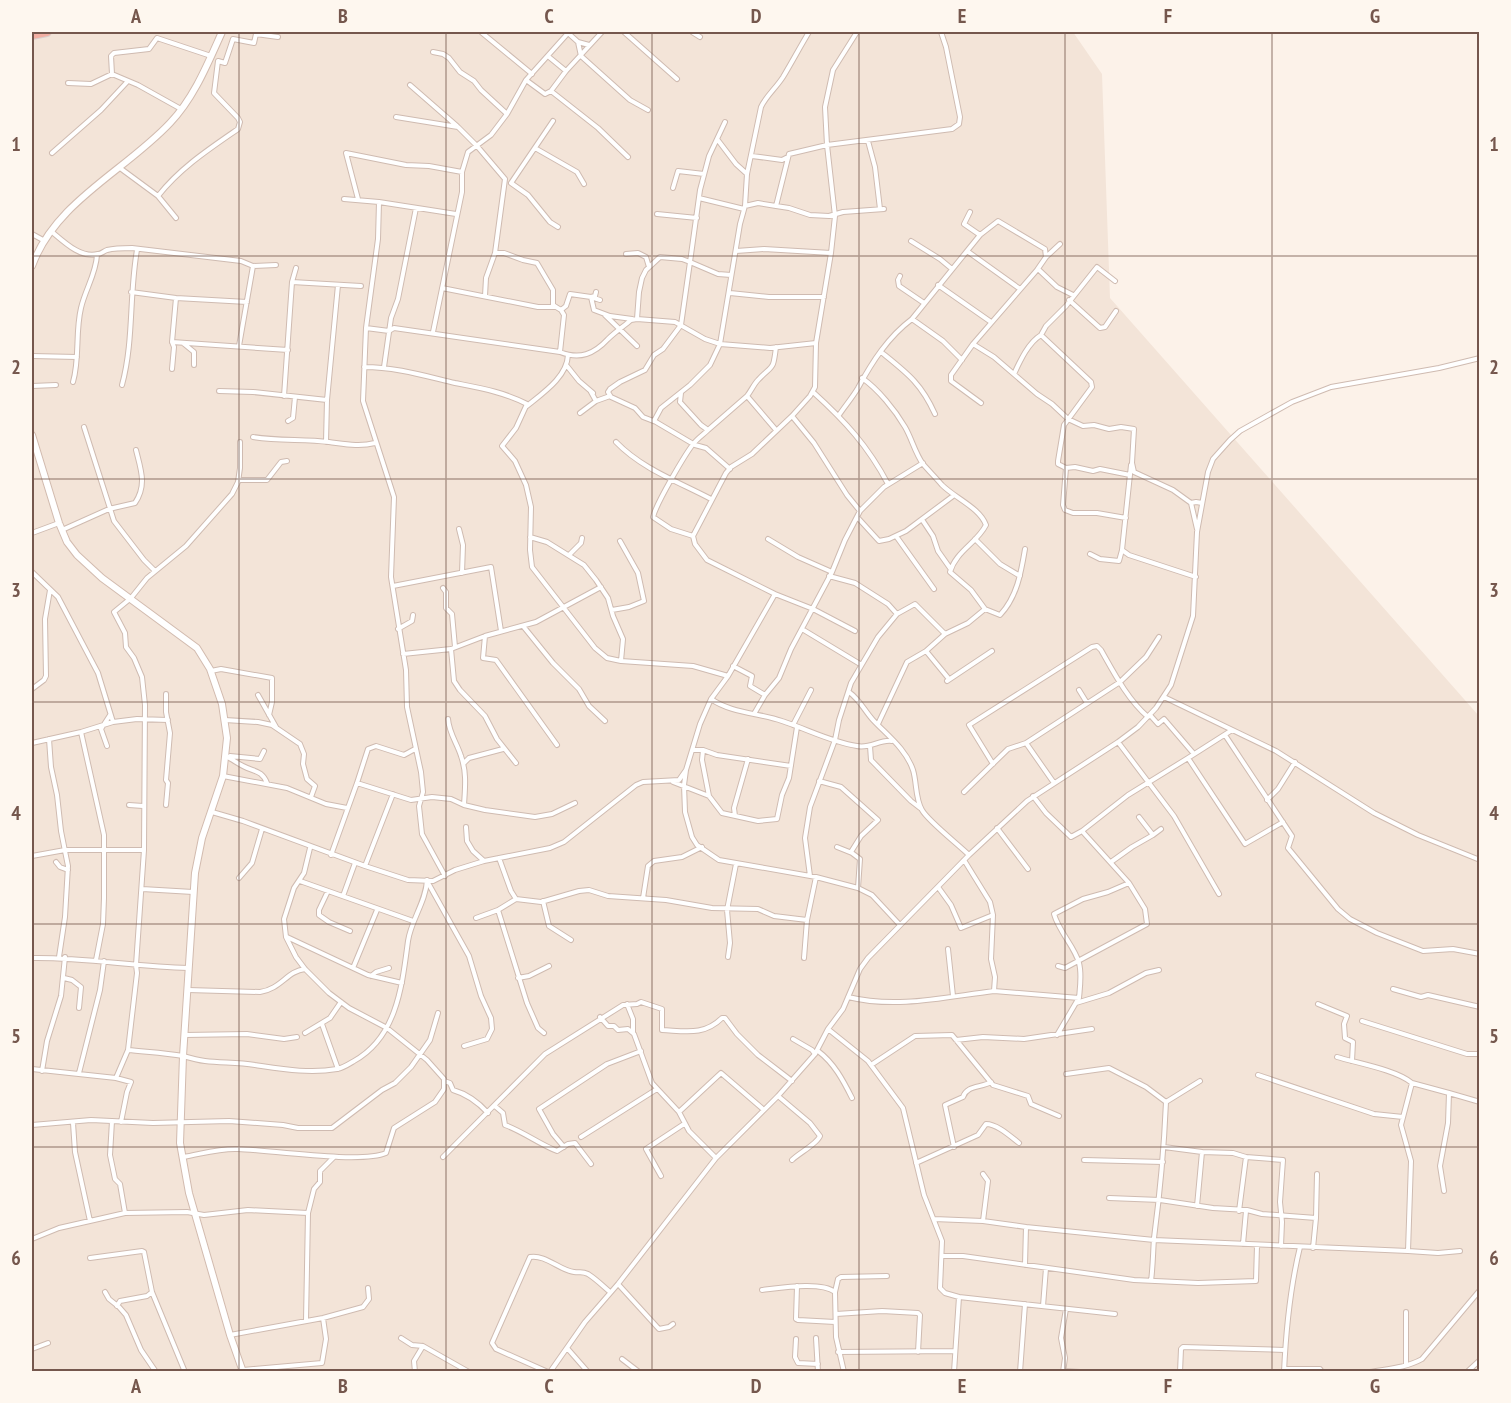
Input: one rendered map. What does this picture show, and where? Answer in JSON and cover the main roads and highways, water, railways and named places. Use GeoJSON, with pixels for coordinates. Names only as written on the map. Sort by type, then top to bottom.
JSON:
{"type":"FeatureCollection","features":[{"type":"Feature","properties":{"kind":"highway"},"geometry":{"type":"LineString","coordinates":[[32,35],[47,32]]}}]}
